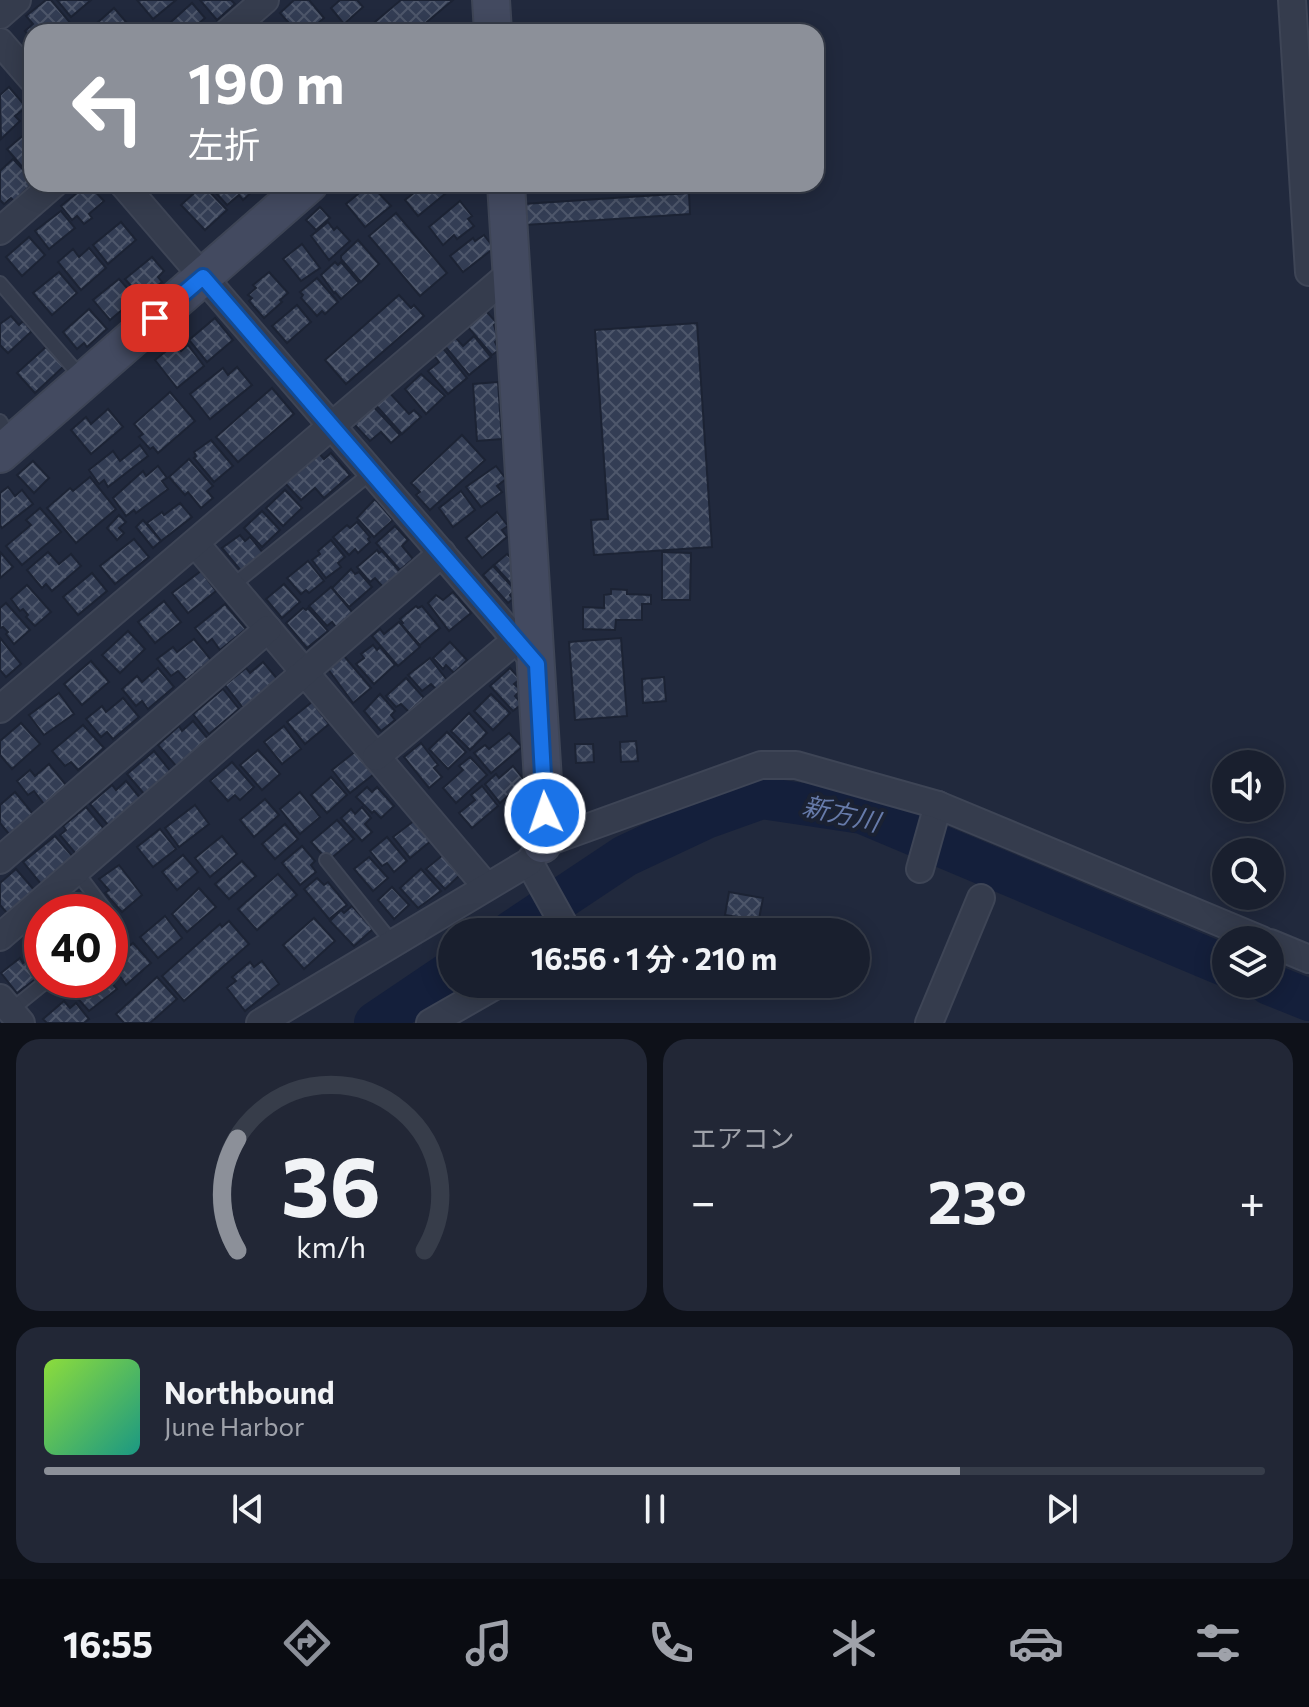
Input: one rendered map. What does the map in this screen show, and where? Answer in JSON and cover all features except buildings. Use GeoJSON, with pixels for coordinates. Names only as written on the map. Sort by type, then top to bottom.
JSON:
{"type":"FeatureCollection","features":[{"type":"Feature","properties":{"kind":"street"},"geometry":{"type":"LineString","coordinates":[[0,15],[17,0]]}},
{"type":"Feature","properties":{"kind":"street"},"geometry":{"type":"LineString","coordinates":[[1292,0],[1301,27],[1309,272]]}},
{"type":"Feature","properties":{"kind":"street"},"geometry":{"type":"LineString","coordinates":[[236,24],[257,3]]}},
{"type":"Feature","properties":{"kind":"street"},"geometry":{"type":"LineString","coordinates":[[0,42],[24,70]]}},
{"type":"Feature","properties":{"kind":"street"},"geometry":{"type":"LineString","coordinates":[[3,224],[44,192]]}},
{"type":"Feature","properties":{"kind":"street"},"geometry":{"type":"LineString","coordinates":[[130,192],[527,652]]}},
{"type":"Feature","properties":{"kind":"street"},"geometry":{"type":"LineString","coordinates":[[1,433],[84,380],[300,192]]}},
{"type":"Feature","properties":{"kind":"street"},"geometry":{"type":"LineString","coordinates":[[507,192],[513,271],[527,652],[545,813],[535,853],[562,918]]}},
{"type":"Feature","properties":{"kind":"street"},"geometry":{"type":"LineString","coordinates":[[0,709],[513,271]]}},
{"type":"Feature","properties":{"kind":"street"},"geometry":{"type":"LineString","coordinates":[[195,543],[486,886]]}},
{"type":"Feature","properties":{"kind":"street"},"geometry":{"type":"LineString","coordinates":[[0,937],[442,553]]}},
{"type":"Feature","properties":{"kind":"street"},"geometry":{"type":"LineString","coordinates":[[0,860],[268,629]]}},
{"type":"Feature","properties":{"kind":"street"},"geometry":{"type":"LineString","coordinates":[[376,757],[527,652]]}},
{"type":"Feature","properties":{"kind":"street"},"geometry":{"type":"LineString","coordinates":[[260,1023],[535,853],[761,765],[796,765],[938,805],[1228,926]]}},
{"type":"Feature","properties":{"kind":"street"},"geometry":{"type":"LineString","coordinates":[[920,869],[938,805]]}},
{"type":"Feature","properties":{"kind":"street"},"geometry":{"type":"LineString","coordinates":[[929,1023],[981,898]]}},
{"type":"Feature","properties":{"kind":"street"},"geometry":{"type":"LineString","coordinates":[[1284,949],[1309,959]]}},
{"type":"Feature","properties":{"kind":"street"},"geometry":{"type":"LineString","coordinates":[[430,1023],[474,998]]}},
{"type":"Feature","properties":{"kind":"lane"},"geometry":{"type":"LineString","coordinates":[[0,283],[84,380]]}},
{"type":"Feature","properties":{"kind":"lane"},"geometry":{"type":"LineString","coordinates":[[232,586],[372,472]]}},
{"type":"Feature","properties":{"kind":"lane"},"geometry":{"type":"LineString","coordinates":[[326,860],[392,942]]}},
{"type":"Feature","properties":{"kind":"lane"},"geometry":{"type":"LineString","coordinates":[[76,871],[93,894]]}},
{"type":"Feature","properties":{"kind":"waterway","name":"新方川"},"geometry":{"type":"LineString","coordinates":[[532,918],[625,856],[706,818],[762,798],[862,813],[1212,960]]}},
{"type":"Feature","properties":{"kind":"waterway","name":"新方川"},"geometry":{"type":"LineString","coordinates":[[375,1023],[438,980]]}},
{"type":"Feature","properties":{"kind":"waterway","name":"新方川"},"geometry":{"type":"LineString","coordinates":[[1284,990],[1309,1000]]}},
{"type":"Feature","properties":{"kind":"route"},"geometry":{"type":"LineString","coordinates":[[155,318],[203,277],[537,664],[545,813]]}}]}
